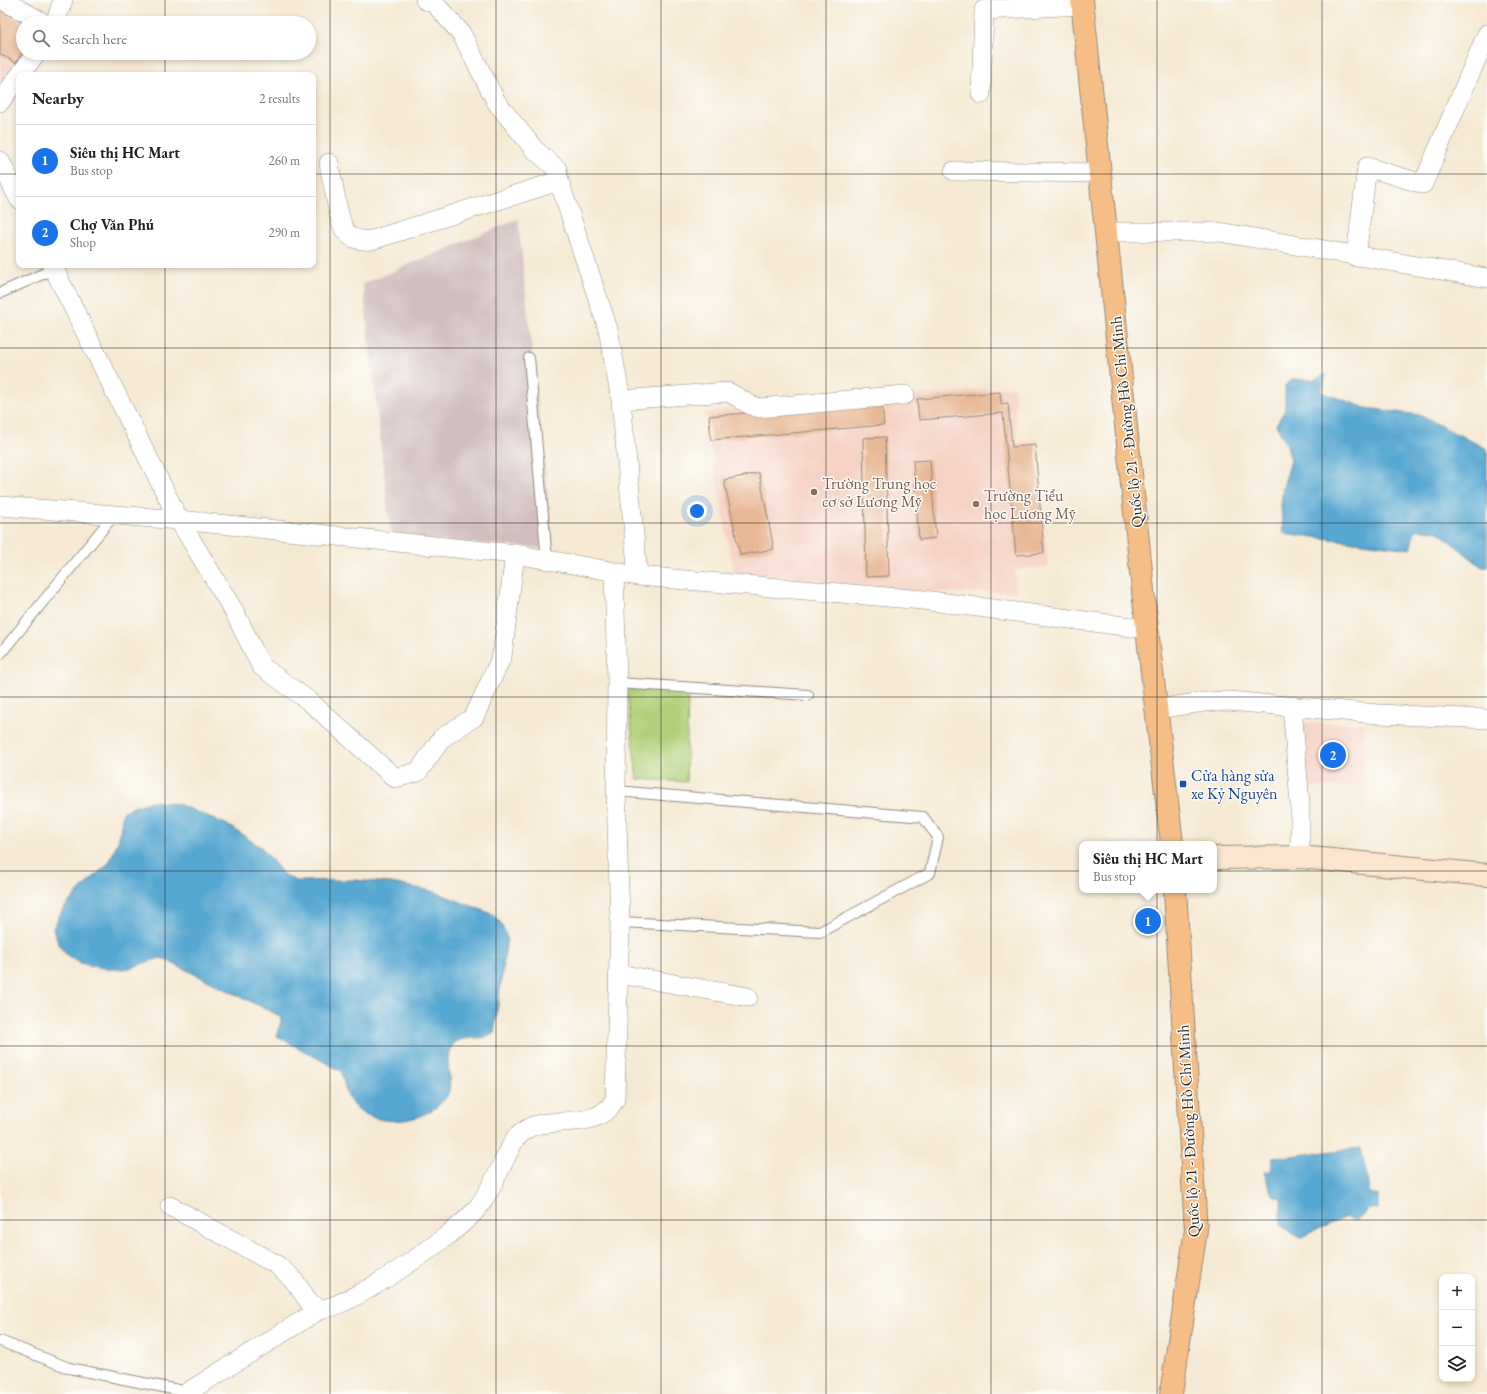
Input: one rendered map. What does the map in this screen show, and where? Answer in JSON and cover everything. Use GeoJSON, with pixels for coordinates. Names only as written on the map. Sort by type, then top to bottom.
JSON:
{"type":"FeatureCollection","features":[{"type":"Feature","properties":{"kind":"highway","name":"Quốc lộ 21 - Đường Hồ Chí Minh"},"geometry":{"type":"LineString","coordinates":[[1082,2],[1147,629],[1172,841]]}},
{"type":"Feature","properties":{"kind":"highway","name":"Quốc lộ 21 - Đường Hồ Chí Minh"},"geometry":{"type":"LineString","coordinates":[[1172,1394],[1196,1230],[1175,893]]}},
{"type":"Feature","properties":{"kind":"street"},"geometry":{"type":"LineString","coordinates":[[2,0],[31,16]]}},
{"type":"Feature","properties":{"kind":"street"},"geometry":{"type":"LineString","coordinates":[[58,16],[63,0]]}},
{"type":"Feature","properties":{"kind":"street"},"geometry":{"type":"LineString","coordinates":[[425,0],[434,3],[461,33],[497,103],[535,150],[557,169],[559,181],[608,329],[621,400],[638,576]]}},
{"type":"Feature","properties":{"kind":"street"},"geometry":{"type":"LineString","coordinates":[[981,94],[984,10],[1082,2]]}},
{"type":"Feature","properties":{"kind":"street"},"geometry":{"type":"LineString","coordinates":[[1356,256],[1367,167],[1424,184],[1487,34]]}},
{"type":"Feature","properties":{"kind":"street"},"geometry":{"type":"LineString","coordinates":[[22,72],[31,60]]}},
{"type":"Feature","properties":{"kind":"street"},"geometry":{"type":"LineString","coordinates":[[0,102],[16,80]]}},
{"type":"Feature","properties":{"kind":"street"},"geometry":{"type":"LineString","coordinates":[[0,161],[16,193]]}},
{"type":"Feature","properties":{"kind":"street"},"geometry":{"type":"LineString","coordinates":[[329,163],[341,226],[352,238],[361,241],[372,240],[559,181]]}},
{"type":"Feature","properties":{"kind":"street"},"geometry":{"type":"LineString","coordinates":[[954,171],[1100,173]]}},
{"type":"Feature","properties":{"kind":"street"},"geometry":{"type":"LineString","coordinates":[[1106,232],[1220,232],[1487,278]]}},
{"type":"Feature","properties":{"kind":"street"},"geometry":{"type":"LineString","coordinates":[[53,268],[179,520],[235,613],[261,666],[309,701],[395,778],[418,772],[442,738],[474,717],[502,656],[515,554]]}},
{"type":"Feature","properties":{"kind":"street"},"geometry":{"type":"LineString","coordinates":[[621,400],[727,392],[734,394],[748,405],[760,408],[905,395]]}},
{"type":"Feature","properties":{"kind":"street"},"geometry":{"type":"LineString","coordinates":[[0,506],[179,520],[515,554],[547,561],[638,576],[923,600],[1147,629]]}},
{"type":"Feature","properties":{"kind":"street"},"geometry":{"type":"LineString","coordinates":[[188,1393],[319,1310],[329,1309],[342,1304],[395,1272],[459,1226],[475,1210],[516,1139],[523,1131],[535,1125],[595,1118],[610,1109],[614,1099],[620,922],[616,791],[617,683],[614,572]]}},
{"type":"Feature","properties":{"kind":"street"},"geometry":{"type":"LineString","coordinates":[[1156,708],[1204,702],[1229,702],[1378,714],[1487,719]]}},
{"type":"Feature","properties":{"kind":"street"},"geometry":{"type":"LineString","coordinates":[[1292,706],[1300,804],[1300,857]]}},
{"type":"Feature","properties":{"kind":"street"},"geometry":{"type":"LineString","coordinates":[[1217,858],[1300,857],[1487,875]]}},
{"type":"Feature","properties":{"kind":"street"},"geometry":{"type":"LineString","coordinates":[[619,974],[748,997]]}},
{"type":"Feature","properties":{"kind":"street"},"geometry":{"type":"LineString","coordinates":[[170,1206],[277,1265],[292,1278],[310,1303],[319,1310]]}},
{"type":"Feature","properties":{"kind":"lane"},"geometry":{"type":"LineString","coordinates":[[0,293],[51,268]]}},
{"type":"Feature","properties":{"kind":"lane"},"geometry":{"type":"LineString","coordinates":[[529,358],[547,561]]}},
{"type":"Feature","properties":{"kind":"lane"},"geometry":{"type":"LineString","coordinates":[[0,654],[114,515]]}},
{"type":"Feature","properties":{"kind":"lane"},"geometry":{"type":"LineString","coordinates":[[617,683],[808,695]]}},
{"type":"Feature","properties":{"kind":"lane"},"geometry":{"type":"LineString","coordinates":[[616,791],[923,817],[938,837],[930,873],[820,932],[620,922]]}},
{"type":"Feature","properties":{"kind":"lane"},"geometry":{"type":"LineString","coordinates":[[0,1342],[69,1368],[188,1393]]}},
{"type":"Feature","properties":{"kind":"shaded area"},"geometry":{"type":"Polygon","coordinates":[[[0,4],[24,16],[16,16],[16,60],[26,60],[0,95],[0,4]]]}},
{"type":"Feature","properties":{"kind":"shaded area"},"geometry":{"type":"Polygon","coordinates":[[[518,219],[553,549],[391,537],[363,284],[518,219]]]}},
{"type":"Feature","properties":{"kind":"shaded area"},"geometry":{"type":"Polygon","coordinates":[[[1015,387],[1017,443],[1036,441],[1048,566],[1015,570],[1017,592],[919,592],[734,572],[704,412],[1015,387]]]}},
{"type":"Feature","properties":{"kind":"shaded area"},"geometry":{"type":"Polygon","coordinates":[[[1301,723],[1364,723],[1363,787],[1305,787],[1301,723]]]}},
{"type":"Feature","properties":{"kind":"green space"},"geometry":{"type":"Polygon","coordinates":[[[627,690],[688,692],[686,782],[637,779],[627,690]]]}},
{"type":"Feature","properties":{"kind":"water"},"geometry":{"type":"Polygon","coordinates":[[[1327,373],[1321,392],[1366,408],[1419,415],[1487,449],[1487,567],[1482,567],[1437,531],[1416,529],[1410,549],[1283,533],[1281,507],[1283,487],[1291,461],[1287,445],[1276,425],[1285,410],[1285,385],[1294,379],[1314,380],[1327,373]]]}},
{"type":"Feature","properties":{"kind":"water"},"geometry":{"type":"Polygon","coordinates":[[[151,801],[178,804],[226,824],[262,848],[283,874],[296,881],[355,880],[391,883],[432,891],[492,914],[501,923],[507,938],[494,1033],[484,1037],[462,1039],[453,1045],[449,1051],[448,1058],[450,1080],[448,1094],[444,1100],[435,1108],[411,1119],[398,1121],[373,1117],[361,1112],[352,1103],[346,1092],[341,1071],[277,1036],[282,1017],[162,958],[129,968],[117,969],[81,963],[68,956],[60,945],[53,928],[63,909],[83,887],[109,863],[119,839],[123,811],[151,801]]]}},
{"type":"Feature","properties":{"kind":"water"},"geometry":{"type":"Polygon","coordinates":[[[1361,1148],[1370,1193],[1378,1195],[1378,1209],[1369,1208],[1356,1221],[1346,1217],[1301,1237],[1281,1226],[1281,1198],[1272,1195],[1264,1172],[1271,1171],[1273,1158],[1361,1148]]]}},
{"type":"Feature","properties":{"kind":"building"},"geometry":{"type":"Polygon","coordinates":[[[0,10],[16,19],[16,60],[18,60],[16,63],[0,54],[0,10]]]}},
{"type":"Feature","properties":{"kind":"building"},"geometry":{"type":"Polygon","coordinates":[[[1000,392],[1001,404],[1008,403],[1012,447],[1035,445],[1044,553],[1016,555],[1003,413],[919,420],[917,399],[1000,392]]]}},
{"type":"Feature","properties":{"kind":"building"},"geometry":{"type":"Polygon","coordinates":[[[882,402],[884,425],[711,440],[709,416],[882,402]]]}},
{"type":"Feature","properties":{"kind":"building"},"geometry":{"type":"Polygon","coordinates":[[[885,437],[889,576],[866,577],[863,438],[885,437]]]}},
{"type":"Feature","properties":{"kind":"building"},"geometry":{"type":"Polygon","coordinates":[[[930,460],[936,538],[919,540],[913,461],[930,460]]]}},
{"type":"Feature","properties":{"kind":"building"},"geometry":{"type":"Polygon","coordinates":[[[759,473],[774,549],[740,555],[724,480],[759,473]]]}},
{"type":"Feature","properties":{"kind":"place","name":"Trường Trung học cơ sở Lương Mỹ"},"geometry":{"type":"Point","coordinates":[814,492]}},
{"type":"Feature","properties":{"kind":"place","name":"Trường Tiểu học Lương Mỹ"},"geometry":{"type":"Point","coordinates":[976,504]}},
{"type":"Feature","properties":{"kind":"place","name":"Chợ Văn Phú"},"geometry":{"type":"Point","coordinates":[1333,755]}},
{"type":"Feature","properties":{"kind":"place","name":"Cửa hàng sửa xe Kỷ Nguyên"},"geometry":{"type":"Point","coordinates":[1183,784]}},
{"type":"Feature","properties":{"kind":"place","name":"Siêu thị HC Mart"},"geometry":{"type":"Point","coordinates":[1148,921]}}]}
